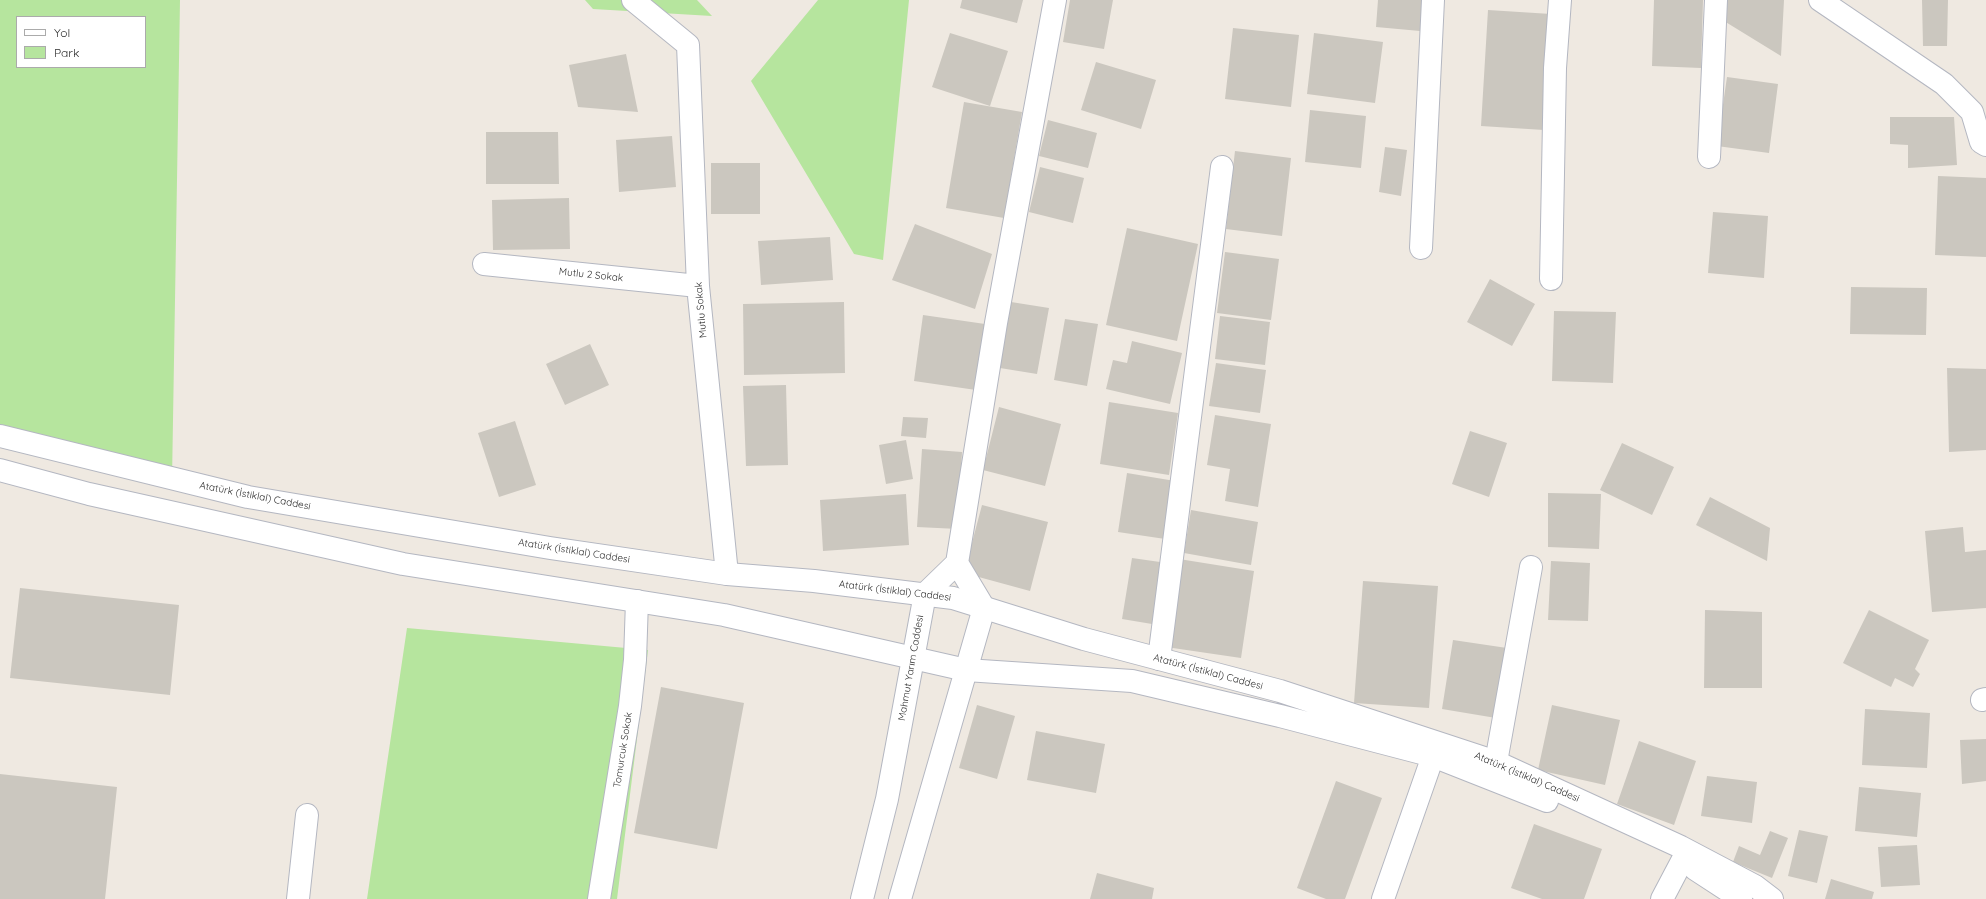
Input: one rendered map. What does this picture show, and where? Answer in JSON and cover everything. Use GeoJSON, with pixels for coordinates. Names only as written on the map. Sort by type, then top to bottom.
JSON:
{"type":"FeatureCollection","features":[{"type":"Feature","properties":{"kind":"street","name":"Mutlu Sokak"},"geometry":{"type":"LineString","coordinates":[[633,0],[688,45],[698,286],[727,574]]}},
{"type":"Feature","properties":{"kind":"street"},"geometry":{"type":"LineString","coordinates":[[925,594],[957,563],[996,323],[1055,0]]}},
{"type":"Feature","properties":{"kind":"street"},"geometry":{"type":"LineString","coordinates":[[1421,248],[1433,0]]}},
{"type":"Feature","properties":{"kind":"street"},"geometry":{"type":"LineString","coordinates":[[1551,279],[1555,68],[1560,0]]}},
{"type":"Feature","properties":{"kind":"street"},"geometry":{"type":"LineString","coordinates":[[1710,157],[1716,0]]}},
{"type":"Feature","properties":{"kind":"street"},"geometry":{"type":"LineString","coordinates":[[1824,1],[1944,84],[1972,112],[1981,142],[1986,145]]}},
{"type":"Feature","properties":{"kind":"street"},"geometry":{"type":"LineString","coordinates":[[1159,659],[1222,167]]}},
{"type":"Feature","properties":{"kind":"street","name":"Mutlu 2 Sokak"},"geometry":{"type":"LineString","coordinates":[[484,264],[698,286]]}},
{"type":"Feature","properties":{"kind":"street","name":"Atatürk (İstiklal) Caddesi"},"geometry":{"type":"LineString","coordinates":[[0,436],[248,497],[550,548],[727,574],[814,581],[953,598],[1084,639],[1280,691],[1496,762],[1681,846],[1755,886],[1772,899]]}},
{"type":"Feature","properties":{"kind":"street","name":"Atatürk (İstiklal) Caddesi"},"geometry":{"type":"LineString","coordinates":[[0,470],[88,494],[403,564],[724,615],[966,670],[1132,680],[1280,716],[1433,756],[1499,781],[1645,842],[1682,861],[1742,899]]}},
{"type":"Feature","properties":{"kind":"street"},"geometry":{"type":"LineString","coordinates":[[900,899],[984,608],[957,563]]}},
{"type":"Feature","properties":{"kind":"street"},"geometry":{"type":"LineString","coordinates":[[1496,762],[1531,567]]}},
{"type":"Feature","properties":{"kind":"street","name":"Mahmut Yarım Caddesi"},"geometry":{"type":"LineString","coordinates":[[862,899],[887,798],[925,594]]}},
{"type":"Feature","properties":{"kind":"street","name":"Tomurcuk Sokak"},"geometry":{"type":"LineString","coordinates":[[599,899],[631,699],[636,660],[638,601]]}},
{"type":"Feature","properties":{"kind":"street"},"geometry":{"type":"LineString","coordinates":[[1383,899],[1433,756]]}},
{"type":"Feature","properties":{"kind":"street"},"geometry":{"type":"LineString","coordinates":[[298,899],[307,814]]}},
{"type":"Feature","properties":{"kind":"street"},"geometry":{"type":"LineString","coordinates":[[1662,899],[1682,861]]}},
{"type":"Feature","properties":{"kind":"green space"},"geometry":{"type":"Polygon","coordinates":[[[0,0],[180,0],[172,480],[0,433],[0,0]]]}},
{"type":"Feature","properties":{"kind":"green space"},"geometry":{"type":"Polygon","coordinates":[[[585,0],[697,0],[712,16],[593,9],[585,0]]]}},
{"type":"Feature","properties":{"kind":"green space"},"geometry":{"type":"Polygon","coordinates":[[[818,0],[909,0],[883,260],[854,254],[751,81],[818,0]]]}},
{"type":"Feature","properties":{"kind":"green space"},"geometry":{"type":"Polygon","coordinates":[[[407,628],[648,650],[617,899],[367,899],[407,628]]]}},
{"type":"Feature","properties":{"kind":"building"},"geometry":{"type":"Polygon","coordinates":[[[962,0],[1023,0],[1017,23],[960,8],[962,0]]]}},
{"type":"Feature","properties":{"kind":"building"},"geometry":{"type":"Polygon","coordinates":[[[1070,0],[1113,0],[1104,49],[1063,42],[1070,0]]]}},
{"type":"Feature","properties":{"kind":"building"},"geometry":{"type":"Polygon","coordinates":[[[1378,0],[1422,0],[1420,31],[1376,27],[1378,0]]]}},
{"type":"Feature","properties":{"kind":"building"},"geometry":{"type":"Polygon","coordinates":[[[1654,0],[1703,0],[1701,68],[1652,66],[1654,0]]]}},
{"type":"Feature","properties":{"kind":"building"},"geometry":{"type":"Polygon","coordinates":[[[1725,0],[1784,0],[1781,56],[1724,21],[1725,0]]]}},
{"type":"Feature","properties":{"kind":"building"},"geometry":{"type":"Polygon","coordinates":[[[1922,0],[1948,0],[1947,46],[1923,46],[1922,0]]]}},
{"type":"Feature","properties":{"kind":"building"},"geometry":{"type":"Polygon","coordinates":[[[1488,10],[1551,14],[1544,130],[1481,126],[1488,10]]]}},
{"type":"Feature","properties":{"kind":"building"},"geometry":{"type":"Polygon","coordinates":[[[1233,28],[1299,35],[1291,107],[1225,99],[1233,28]]]}},
{"type":"Feature","properties":{"kind":"building"},"geometry":{"type":"Polygon","coordinates":[[[950,33],[1008,51],[990,106],[932,87],[950,33]]]}},
{"type":"Feature","properties":{"kind":"building"},"geometry":{"type":"Polygon","coordinates":[[[1314,33],[1383,42],[1375,103],[1307,94],[1314,33]]]}},
{"type":"Feature","properties":{"kind":"building"},"geometry":{"type":"Polygon","coordinates":[[[626,54],[638,112],[578,107],[569,65],[626,54]]]}},
{"type":"Feature","properties":{"kind":"building"},"geometry":{"type":"Polygon","coordinates":[[[1096,62],[1156,80],[1141,129],[1081,110],[1096,62]]]}},
{"type":"Feature","properties":{"kind":"building"},"geometry":{"type":"Polygon","coordinates":[[[1727,77],[1778,84],[1769,153],[1717,146],[1727,77]]]}},
{"type":"Feature","properties":{"kind":"building"},"geometry":{"type":"Polygon","coordinates":[[[964,102],[1022,112],[1004,218],[946,208],[964,102]]]}},
{"type":"Feature","properties":{"kind":"building"},"geometry":{"type":"Polygon","coordinates":[[[1310,110],[1366,116],[1361,168],[1305,162],[1310,110]]]}},
{"type":"Feature","properties":{"kind":"building"},"geometry":{"type":"Polygon","coordinates":[[[1890,117],[1954,117],[1957,165],[1908,168],[1908,145],[1890,144],[1890,117]]]}},
{"type":"Feature","properties":{"kind":"building"},"geometry":{"type":"Polygon","coordinates":[[[1048,120],[1097,133],[1088,168],[1039,156],[1048,120]]]}},
{"type":"Feature","properties":{"kind":"building"},"geometry":{"type":"Polygon","coordinates":[[[486,132],[558,132],[559,184],[486,184],[486,132]]]}},
{"type":"Feature","properties":{"kind":"building"},"geometry":{"type":"Polygon","coordinates":[[[672,136],[676,187],[619,192],[616,140],[672,136]]]}},
{"type":"Feature","properties":{"kind":"building"},"geometry":{"type":"Polygon","coordinates":[[[1385,147],[1407,150],[1401,196],[1379,192],[1385,147]]]}},
{"type":"Feature","properties":{"kind":"building"},"geometry":{"type":"Polygon","coordinates":[[[1235,151],[1291,158],[1282,236],[1226,229],[1235,151]]]}},
{"type":"Feature","properties":{"kind":"building"},"geometry":{"type":"Polygon","coordinates":[[[711,163],[760,163],[760,214],[711,214],[711,163]]]}},
{"type":"Feature","properties":{"kind":"building"},"geometry":{"type":"Polygon","coordinates":[[[1040,167],[1084,178],[1073,223],[1029,212],[1040,167]]]}},
{"type":"Feature","properties":{"kind":"building"},"geometry":{"type":"Polygon","coordinates":[[[1938,176],[1986,178],[1986,257],[1935,255],[1938,176]]]}},
{"type":"Feature","properties":{"kind":"building"},"geometry":{"type":"Polygon","coordinates":[[[569,198],[570,249],[493,250],[492,200],[569,198]]]}},
{"type":"Feature","properties":{"kind":"building"},"geometry":{"type":"Polygon","coordinates":[[[1713,212],[1768,216],[1764,278],[1708,273],[1713,212]]]}},
{"type":"Feature","properties":{"kind":"building"},"geometry":{"type":"Polygon","coordinates":[[[915,224],[992,254],[975,309],[892,280],[915,224]]]}},
{"type":"Feature","properties":{"kind":"building"},"geometry":{"type":"Polygon","coordinates":[[[1127,228],[1198,244],[1177,341],[1106,325],[1127,228]]]}},
{"type":"Feature","properties":{"kind":"building"},"geometry":{"type":"Polygon","coordinates":[[[830,237],[833,280],[761,285],[758,241],[830,237]]]}},
{"type":"Feature","properties":{"kind":"building"},"geometry":{"type":"Polygon","coordinates":[[[1225,252],[1279,259],[1271,320],[1217,313],[1225,252]]]}},
{"type":"Feature","properties":{"kind":"building"},"geometry":{"type":"Polygon","coordinates":[[[1490,279],[1535,304],[1512,346],[1467,322],[1490,279]]]}},
{"type":"Feature","properties":{"kind":"building"},"geometry":{"type":"Polygon","coordinates":[[[1851,287],[1927,288],[1926,335],[1850,334],[1851,287]]]}},
{"type":"Feature","properties":{"kind":"building"},"geometry":{"type":"Polygon","coordinates":[[[844,302],[845,373],[744,375],[743,304],[844,302]]]}},
{"type":"Feature","properties":{"kind":"building"},"geometry":{"type":"Polygon","coordinates":[[[1011,302],[1049,308],[1037,374],[1000,368],[1011,302]]]}},
{"type":"Feature","properties":{"kind":"building"},"geometry":{"type":"Polygon","coordinates":[[[1554,311],[1616,312],[1613,383],[1552,381],[1554,311]]]}},
{"type":"Feature","properties":{"kind":"building"},"geometry":{"type":"Polygon","coordinates":[[[923,315],[985,324],[976,390],[914,381],[923,315]]]}},
{"type":"Feature","properties":{"kind":"building"},"geometry":{"type":"Polygon","coordinates":[[[1220,316],[1270,322],[1265,365],[1215,359],[1220,316]]]}},
{"type":"Feature","properties":{"kind":"building"},"geometry":{"type":"Polygon","coordinates":[[[1065,319],[1098,324],[1087,386],[1054,380],[1065,319]]]}},
{"type":"Feature","properties":{"kind":"building"},"geometry":{"type":"Polygon","coordinates":[[[1132,341],[1182,353],[1170,404],[1106,389],[1113,360],[1127,363],[1132,341]]]}},
{"type":"Feature","properties":{"kind":"building"},"geometry":{"type":"Polygon","coordinates":[[[590,344],[609,385],[565,405],[546,364],[590,344]]]}},
{"type":"Feature","properties":{"kind":"building"},"geometry":{"type":"Polygon","coordinates":[[[1216,363],[1266,370],[1260,413],[1209,406],[1216,363]]]}},
{"type":"Feature","properties":{"kind":"building"},"geometry":{"type":"Polygon","coordinates":[[[1947,368],[1986,369],[1986,450],[1949,452],[1947,368]]]}},
{"type":"Feature","properties":{"kind":"building"},"geometry":{"type":"Polygon","coordinates":[[[786,385],[788,465],[746,466],[743,386],[786,385]]]}},
{"type":"Feature","properties":{"kind":"building"},"geometry":{"type":"Polygon","coordinates":[[[1109,402],[1178,413],[1169,475],[1100,464],[1109,402]]]}},
{"type":"Feature","properties":{"kind":"building"},"geometry":{"type":"Polygon","coordinates":[[[999,407],[1061,424],[1045,486],[983,470],[999,407]]]}},
{"type":"Feature","properties":{"kind":"building"},"geometry":{"type":"Polygon","coordinates":[[[1215,415],[1271,424],[1258,507],[1225,501],[1230,469],[1207,465],[1215,415]]]}},
{"type":"Feature","properties":{"kind":"building"},"geometry":{"type":"Polygon","coordinates":[[[903,417],[928,418],[926,438],[901,436],[903,417]]]}},
{"type":"Feature","properties":{"kind":"building"},"geometry":{"type":"Polygon","coordinates":[[[515,421],[536,485],[499,497],[478,433],[515,421]]]}},
{"type":"Feature","properties":{"kind":"building"},"geometry":{"type":"Polygon","coordinates":[[[1470,431],[1507,443],[1489,497],[1452,484],[1470,431]]]}},
{"type":"Feature","properties":{"kind":"building"},"geometry":{"type":"Polygon","coordinates":[[[906,440],[913,479],[886,484],[879,445],[906,440]]]}},
{"type":"Feature","properties":{"kind":"building"},"geometry":{"type":"Polygon","coordinates":[[[1622,443],[1674,467],[1652,515],[1600,490],[1622,443]]]}},
{"type":"Feature","properties":{"kind":"building"},"geometry":{"type":"Polygon","coordinates":[[[922,449],[962,452],[958,529],[917,527],[922,449]]]}},
{"type":"Feature","properties":{"kind":"building"},"geometry":{"type":"Polygon","coordinates":[[[1127,473],[1181,482],[1172,540],[1118,532],[1127,473]]]}},
{"type":"Feature","properties":{"kind":"building"},"geometry":{"type":"Polygon","coordinates":[[[1548,493],[1601,494],[1599,549],[1548,547],[1548,493]]]}},
{"type":"Feature","properties":{"kind":"building"},"geometry":{"type":"Polygon","coordinates":[[[906,494],[909,545],[823,551],[820,500],[906,494]]]}},
{"type":"Feature","properties":{"kind":"building"},"geometry":{"type":"Polygon","coordinates":[[[1710,497],[1770,528],[1767,561],[1696,525],[1710,497]]]}},
{"type":"Feature","properties":{"kind":"building"},"geometry":{"type":"Polygon","coordinates":[[[982,505],[1048,522],[1030,591],[964,573],[982,505]]]}},
{"type":"Feature","properties":{"kind":"building"},"geometry":{"type":"Polygon","coordinates":[[[1191,510],[1258,522],[1251,565],[1184,553],[1191,510]]]}},
{"type":"Feature","properties":{"kind":"building"},"geometry":{"type":"Polygon","coordinates":[[[1963,527],[1965,552],[1986,550],[1986,608],[1932,612],[1925,531],[1963,527]]]}},
{"type":"Feature","properties":{"kind":"building"},"geometry":{"type":"Polygon","coordinates":[[[1132,558],[1167,563],[1158,625],[1122,619],[1132,558]]]}},
{"type":"Feature","properties":{"kind":"building"},"geometry":{"type":"Polygon","coordinates":[[[1179,559],[1254,571],[1241,658],[1166,647],[1179,559]]]}},
{"type":"Feature","properties":{"kind":"building"},"geometry":{"type":"Polygon","coordinates":[[[1551,561],[1590,563],[1588,621],[1548,620],[1551,561]]]}},
{"type":"Feature","properties":{"kind":"building"},"geometry":{"type":"Polygon","coordinates":[[[1363,581],[1438,586],[1429,708],[1354,703],[1363,581]]]}},
{"type":"Feature","properties":{"kind":"building"},"geometry":{"type":"Polygon","coordinates":[[[20,588],[179,605],[170,695],[10,678],[20,588]]]}},
{"type":"Feature","properties":{"kind":"building"},"geometry":{"type":"Polygon","coordinates":[[[1705,610],[1762,612],[1762,688],[1704,688],[1705,610]]]}},
{"type":"Feature","properties":{"kind":"building"},"geometry":{"type":"Polygon","coordinates":[[[1869,610],[1929,640],[1915,669],[1920,674],[1913,687],[1895,678],[1891,687],[1843,663],[1869,610]]]}},
{"type":"Feature","properties":{"kind":"building"},"geometry":{"type":"Polygon","coordinates":[[[1453,640],[1507,648],[1496,718],[1442,709],[1453,640]]]}},
{"type":"Feature","properties":{"kind":"building"},"geometry":{"type":"Polygon","coordinates":[[[661,687],[744,703],[717,849],[634,833],[661,687]]]}},
{"type":"Feature","properties":{"kind":"building"},"geometry":{"type":"Polygon","coordinates":[[[977,705],[1015,716],[997,779],[959,768],[977,705]]]}},
{"type":"Feature","properties":{"kind":"building"},"geometry":{"type":"Polygon","coordinates":[[[1552,705],[1620,720],[1605,785],[1538,770],[1552,705]]]}},
{"type":"Feature","properties":{"kind":"building"},"geometry":{"type":"Polygon","coordinates":[[[1865,709],[1930,713],[1927,768],[1862,765],[1865,709]]]}},
{"type":"Feature","properties":{"kind":"building"},"geometry":{"type":"Polygon","coordinates":[[[1036,731],[1105,744],[1096,793],[1027,780],[1036,731]]]}},
{"type":"Feature","properties":{"kind":"building"},"geometry":{"type":"Polygon","coordinates":[[[1986,739],[1986,781],[1962,784],[1960,740],[1986,739]]]}},
{"type":"Feature","properties":{"kind":"building"},"geometry":{"type":"Polygon","coordinates":[[[1639,741],[1696,761],[1674,825],[1617,804],[1639,741]]]}},
{"type":"Feature","properties":{"kind":"building"},"geometry":{"type":"Polygon","coordinates":[[[0,774],[117,787],[105,899],[0,899],[0,774]]]}},
{"type":"Feature","properties":{"kind":"building"},"geometry":{"type":"Polygon","coordinates":[[[1707,776],[1757,782],[1752,823],[1701,816],[1707,776]]]}},
{"type":"Feature","properties":{"kind":"building"},"geometry":{"type":"Polygon","coordinates":[[[1336,781],[1382,798],[1345,899],[1326,899],[1297,888],[1336,781]]]}},
{"type":"Feature","properties":{"kind":"building"},"geometry":{"type":"Polygon","coordinates":[[[1859,787],[1921,793],[1917,837],[1855,831],[1859,787]]]}},
{"type":"Feature","properties":{"kind":"building"},"geometry":{"type":"Polygon","coordinates":[[[1534,824],[1602,849],[1584,899],[1542,899],[1511,888],[1534,824]]]}},
{"type":"Feature","properties":{"kind":"building"},"geometry":{"type":"Polygon","coordinates":[[[1799,830],[1828,836],[1817,883],[1788,876],[1799,830]]]}},
{"type":"Feature","properties":{"kind":"building"},"geometry":{"type":"Polygon","coordinates":[[[1770,831],[1788,838],[1772,878],[1733,862],[1739,846],[1760,855],[1770,831]]]}},
{"type":"Feature","properties":{"kind":"building"},"geometry":{"type":"Polygon","coordinates":[[[1917,845],[1920,885],[1881,887],[1878,847],[1917,845]]]}},
{"type":"Feature","properties":{"kind":"building"},"geometry":{"type":"Polygon","coordinates":[[[1097,873],[1154,888],[1152,899],[1090,899],[1097,873]]]}},
{"type":"Feature","properties":{"kind":"building"},"geometry":{"type":"Polygon","coordinates":[[[1831,879],[1874,892],[1872,899],[1825,899],[1831,879]]]}}]}
